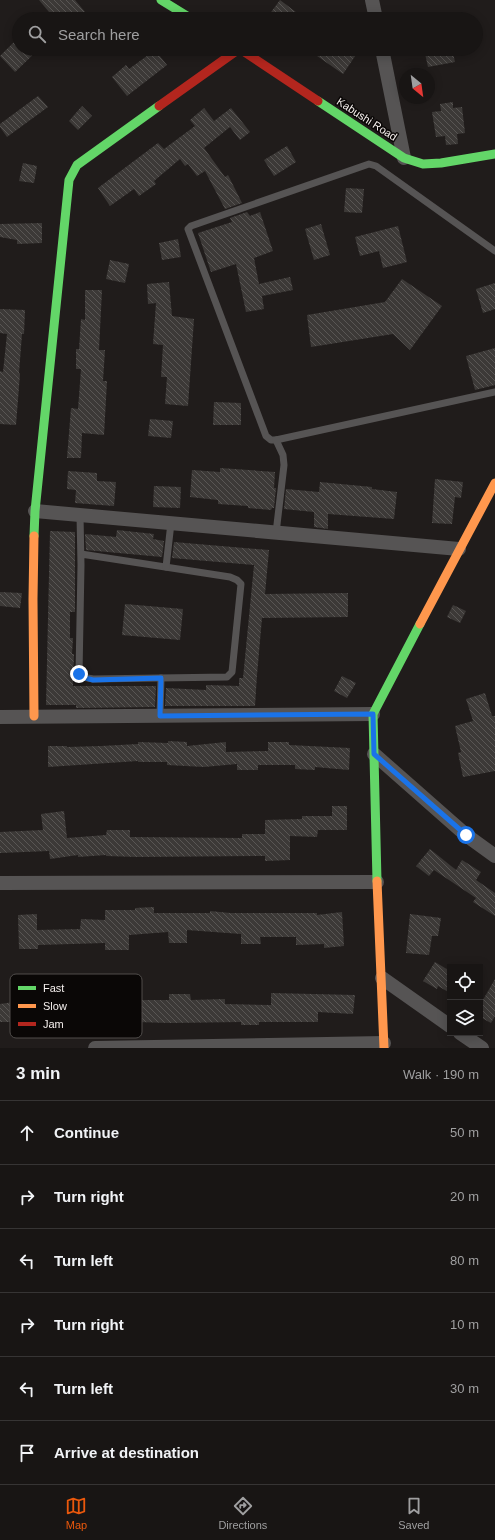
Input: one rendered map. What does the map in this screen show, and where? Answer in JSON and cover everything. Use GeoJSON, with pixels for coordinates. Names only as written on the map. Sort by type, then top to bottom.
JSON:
{"type":"FeatureCollection","features":[{"type":"Feature","properties":{"kind":"street"},"geometry":{"type":"LineString","coordinates":[[161,0],[181,12]]}},
{"type":"Feature","properties":{"kind":"street"},"geometry":{"type":"LineString","coordinates":[[372,0],[375,12]]}},
{"type":"Feature","properties":{"kind":"street"},"geometry":{"type":"LineString","coordinates":[[34,716],[35,511],[69,180],[77,165],[230,56]]}},
{"type":"Feature","properties":{"kind":"street","name":"Kabushi Road"},"geometry":{"type":"LineString","coordinates":[[251,56],[404,158],[423,164],[441,164],[495,154]]}},
{"type":"Feature","properties":{"kind":"street"},"geometry":{"type":"LineString","coordinates":[[383,56],[404,158]]}},
{"type":"Feature","properties":{"kind":"street"},"geometry":{"type":"LineString","coordinates":[[95,1048],[384,1046],[377,882],[373,714],[495,483]]}},
{"type":"Feature","properties":{"kind":"street"},"geometry":{"type":"LineString","coordinates":[[35,511],[459,549]]}},
{"type":"Feature","properties":{"kind":"street"},"geometry":{"type":"LineString","coordinates":[[0,717],[373,714]]}},
{"type":"Feature","properties":{"kind":"street"},"geometry":{"type":"LineString","coordinates":[[374,754],[466,835],[495,856]]}},
{"type":"Feature","properties":{"kind":"street"},"geometry":{"type":"LineString","coordinates":[[0,883],[377,882]]}},
{"type":"Feature","properties":{"kind":"street"},"geometry":{"type":"LineString","coordinates":[[382,978],[447,1024]]}},
{"type":"Feature","properties":{"kind":"street"},"geometry":{"type":"LineString","coordinates":[[464,1036],[482,1048]]}},
{"type":"Feature","properties":{"kind":"lane"},"geometry":{"type":"LineString","coordinates":[[495,251],[376,166],[369,164],[191,226],[188,229],[266,436],[270,440],[276,440],[495,392]]}},
{"type":"Feature","properties":{"kind":"lane"},"geometry":{"type":"LineString","coordinates":[[276,440],[283,455],[284,465],[276,533]]}},
{"type":"Feature","properties":{"kind":"lane"},"geometry":{"type":"LineString","coordinates":[[80,515],[81,554],[79,674],[82,677],[93,680],[227,677],[232,672],[241,584],[237,580],[230,576],[81,554]]}},
{"type":"Feature","properties":{"kind":"lane"},"geometry":{"type":"LineString","coordinates":[[166,567],[171,523]]}},
{"type":"Feature","properties":{"kind":"lane"},"geometry":{"type":"LineString","coordinates":[[160,716],[161,678]]}},
{"type":"Feature","properties":{"kind":"building"},"geometry":{"type":"Polygon","coordinates":[[[39,0],[75,0],[85,12],[49,12],[39,0]]]}},
{"type":"Feature","properties":{"kind":"building"},"geometry":{"type":"Polygon","coordinates":[[[280,0],[296,12],[271,12],[280,0]]]}},
{"type":"Feature","properties":{"kind":"building"},"geometry":{"type":"Polygon","coordinates":[[[12,44],[12,56],[32,56],[15,72],[0,56],[12,44]]]}},
{"type":"Feature","properties":{"kind":"building"},"geometry":{"type":"Polygon","coordinates":[[[147,56],[160,56],[167,65],[127,96],[112,77],[126,65],[129,69],[147,56]]]}},
{"type":"Feature","properties":{"kind":"building"},"geometry":{"type":"Polygon","coordinates":[[[317,56],[355,56],[343,74],[317,56]]]}},
{"type":"Feature","properties":{"kind":"building"},"geometry":{"type":"Polygon","coordinates":[[[426,56],[454,56],[455,62],[428,67],[426,56]]]}},
{"type":"Feature","properties":{"kind":"building"},"geometry":{"type":"Polygon","coordinates":[[[38,96],[48,107],[7,137],[0,127],[0,124],[38,96]]]}},
{"type":"Feature","properties":{"kind":"building"},"geometry":{"type":"Polygon","coordinates":[[[453,102],[453,108],[462,107],[465,133],[457,134],[458,144],[446,145],[445,136],[436,137],[432,112],[441,111],[440,104],[453,102]]]}},
{"type":"Feature","properties":{"kind":"building"},"geometry":{"type":"Polygon","coordinates":[[[82,106],[92,116],[78,130],[69,121],[82,106]]]}},
{"type":"Feature","properties":{"kind":"building"},"geometry":{"type":"Polygon","coordinates":[[[204,108],[214,121],[231,108],[250,132],[240,140],[230,127],[204,148],[225,177],[228,175],[242,203],[225,209],[205,171],[197,176],[188,164],[185,166],[180,159],[154,181],[156,184],[139,196],[134,189],[110,206],[98,188],[158,143],[164,149],[195,126],[190,120],[204,108]]]}},
{"type":"Feature","properties":{"kind":"building"},"geometry":{"type":"Polygon","coordinates":[[[287,146],[296,162],[274,176],[264,160],[287,146]]]}},
{"type":"Feature","properties":{"kind":"building"},"geometry":{"type":"Polygon","coordinates":[[[23,163],[37,166],[34,183],[19,181],[23,163]]]}},
{"type":"Feature","properties":{"kind":"building"},"geometry":{"type":"Polygon","coordinates":[[[346,188],[364,189],[362,213],[344,212],[346,188]]]}},
{"type":"Feature","properties":{"kind":"building"},"geometry":{"type":"Polygon","coordinates":[[[247,212],[250,216],[260,212],[273,251],[254,258],[259,284],[290,277],[293,290],[262,296],[264,309],[246,312],[236,264],[211,272],[198,233],[232,222],[230,218],[247,212]]]}},
{"type":"Feature","properties":{"kind":"building"},"geometry":{"type":"Polygon","coordinates":[[[42,223],[42,243],[17,244],[17,240],[0,237],[0,224],[42,223]]]}},
{"type":"Feature","properties":{"kind":"building"},"geometry":{"type":"Polygon","coordinates":[[[321,224],[330,255],[314,260],[305,229],[321,224]]]}},
{"type":"Feature","properties":{"kind":"building"},"geometry":{"type":"Polygon","coordinates":[[[398,226],[407,262],[383,268],[379,251],[360,256],[355,237],[398,226]]]}},
{"type":"Feature","properties":{"kind":"building"},"geometry":{"type":"Polygon","coordinates":[[[178,239],[181,257],[162,260],[159,243],[178,239]]]}},
{"type":"Feature","properties":{"kind":"building"},"geometry":{"type":"Polygon","coordinates":[[[110,260],[129,264],[125,283],[106,279],[110,260]]]}},
{"type":"Feature","properties":{"kind":"building"},"geometry":{"type":"Polygon","coordinates":[[[402,279],[442,306],[410,350],[393,334],[311,347],[307,315],[385,302],[402,279]]]}},
{"type":"Feature","properties":{"kind":"building"},"geometry":{"type":"Polygon","coordinates":[[[169,282],[172,316],[194,319],[188,406],[165,404],[167,377],[161,377],[163,345],[153,344],[156,303],[148,304],[147,284],[169,282]]]}},
{"type":"Feature","properties":{"kind":"building"},"geometry":{"type":"Polygon","coordinates":[[[495,283],[495,309],[483,313],[476,289],[495,283]]]}},
{"type":"Feature","properties":{"kind":"building"},"geometry":{"type":"Polygon","coordinates":[[[85,290],[102,290],[99,350],[105,350],[103,381],[107,381],[104,435],[82,433],[81,458],[67,458],[71,408],[78,409],[81,369],[76,369],[76,349],[79,349],[81,319],[85,320],[85,290]]]}},
{"type":"Feature","properties":{"kind":"building"},"geometry":{"type":"Polygon","coordinates":[[[0,309],[25,310],[16,425],[0,424],[0,371],[3,372],[7,334],[0,333],[0,309]]]}},
{"type":"Feature","properties":{"kind":"building"},"geometry":{"type":"Polygon","coordinates":[[[495,348],[495,385],[475,390],[466,356],[495,348]]]}},
{"type":"Feature","properties":{"kind":"building"},"geometry":{"type":"Polygon","coordinates":[[[214,402],[241,403],[241,425],[213,425],[214,402]]]}},
{"type":"Feature","properties":{"kind":"building"},"geometry":{"type":"Polygon","coordinates":[[[150,419],[173,421],[171,438],[148,436],[150,419]]]}},
{"type":"Feature","properties":{"kind":"building"},"geometry":{"type":"Polygon","coordinates":[[[220,468],[275,472],[274,488],[276,488],[274,508],[271,510],[248,508],[248,506],[218,504],[218,500],[190,497],[192,470],[220,472],[220,468]]]}},
{"type":"Feature","properties":{"kind":"building"},"geometry":{"type":"Polygon","coordinates":[[[68,471],[97,473],[97,481],[116,482],[114,506],[75,503],[76,490],[67,489],[68,471]]]}},
{"type":"Feature","properties":{"kind":"building"},"geometry":{"type":"Polygon","coordinates":[[[435,479],[463,482],[461,498],[455,497],[452,524],[432,523],[435,479]]]}},
{"type":"Feature","properties":{"kind":"building"},"geometry":{"type":"Polygon","coordinates":[[[320,482],[372,487],[372,489],[397,492],[394,519],[328,514],[328,529],[314,527],[314,512],[284,509],[286,489],[319,492],[320,482]]]}},
{"type":"Feature","properties":{"kind":"building"},"geometry":{"type":"Polygon","coordinates":[[[154,486],[181,487],[180,508],[153,507],[154,486]]]}},
{"type":"Feature","properties":{"kind":"building"},"geometry":{"type":"Polygon","coordinates":[[[117,530],[154,534],[153,539],[164,541],[162,557],[86,550],[85,534],[116,537],[117,530]]]}},
{"type":"Feature","properties":{"kind":"building"},"geometry":{"type":"Polygon","coordinates":[[[50,531],[75,532],[75,612],[70,612],[70,638],[73,638],[72,654],[74,654],[73,686],[156,686],[155,707],[76,708],[76,705],[46,705],[50,531]]]}},
{"type":"Feature","properties":{"kind":"building"},"geometry":{"type":"Polygon","coordinates":[[[174,542],[269,550],[265,594],[348,593],[348,617],[262,618],[255,706],[165,706],[166,688],[206,690],[206,685],[239,686],[239,678],[243,678],[254,565],[172,558],[174,542]]]}},
{"type":"Feature","properties":{"kind":"building"},"geometry":{"type":"Polygon","coordinates":[[[0,592],[22,593],[20,608],[0,606],[0,592]]]}},
{"type":"Feature","properties":{"kind":"building"},"geometry":{"type":"Polygon","coordinates":[[[125,604],[183,609],[180,640],[122,635],[125,604]]]}},
{"type":"Feature","properties":{"kind":"building"},"geometry":{"type":"Polygon","coordinates":[[[453,605],[466,611],[460,623],[447,617],[453,605]]]}},
{"type":"Feature","properties":{"kind":"building"},"geometry":{"type":"Polygon","coordinates":[[[342,676],[356,683],[347,698],[334,691],[342,676]]]}},
{"type":"Feature","properties":{"kind":"building"},"geometry":{"type":"Polygon","coordinates":[[[485,693],[492,716],[495,716],[495,771],[463,777],[458,753],[461,752],[455,726],[473,721],[466,699],[485,693]]]}},
{"type":"Feature","properties":{"kind":"building"},"geometry":{"type":"Polygon","coordinates":[[[168,741],[187,742],[187,746],[226,742],[226,752],[268,751],[268,742],[289,742],[289,745],[350,748],[349,770],[315,767],[315,770],[295,769],[295,765],[258,765],[258,770],[237,770],[237,764],[204,767],[167,765],[167,762],[138,761],[48,767],[48,746],[101,746],[138,744],[138,742],[168,743],[168,741]]]}},
{"type":"Feature","properties":{"kind":"building"},"geometry":{"type":"Polygon","coordinates":[[[332,806],[347,806],[347,830],[318,830],[317,837],[290,836],[290,860],[265,861],[265,856],[137,857],[106,855],[78,857],[78,855],[50,859],[49,851],[0,853],[0,832],[43,830],[41,814],[64,811],[67,838],[106,835],[107,830],[130,830],[130,837],[242,838],[242,834],[265,834],[265,820],[302,819],[302,816],[332,816],[332,806]]]}},
{"type":"Feature","properties":{"kind":"building"},"geometry":{"type":"Polygon","coordinates":[[[430,849],[456,870],[462,860],[481,872],[476,880],[495,893],[495,916],[473,902],[476,898],[434,870],[429,876],[416,866],[430,849]]]}},
{"type":"Feature","properties":{"kind":"building"},"geometry":{"type":"Polygon","coordinates":[[[154,907],[154,913],[210,913],[210,911],[230,913],[317,913],[317,915],[342,912],[344,946],[324,948],[324,944],[296,945],[296,937],[260,937],[261,944],[241,944],[241,934],[187,930],[187,943],[169,943],[168,932],[129,935],[129,950],[105,950],[105,943],[38,945],[38,949],[19,949],[18,915],[37,914],[37,930],[80,929],[81,919],[105,920],[105,910],[135,910],[135,908],[154,907]]]}},
{"type":"Feature","properties":{"kind":"building"},"geometry":{"type":"Polygon","coordinates":[[[410,914],[441,918],[438,936],[432,936],[429,955],[406,953],[410,914]]]}},
{"type":"Feature","properties":{"kind":"building"},"geometry":{"type":"Polygon","coordinates":[[[435,962],[447,969],[447,991],[438,986],[437,989],[423,981],[435,962]]]}},
{"type":"Feature","properties":{"kind":"building"},"geometry":{"type":"Polygon","coordinates":[[[495,979],[495,1016],[491,1023],[483,1019],[483,1000],[495,979]]]}},
{"type":"Feature","properties":{"kind":"building"},"geometry":{"type":"Polygon","coordinates":[[[271,993],[355,995],[353,1014],[318,1012],[318,1022],[259,1022],[259,1025],[241,1025],[241,1022],[142,1022],[142,1000],[169,1000],[169,994],[190,994],[191,1000],[225,999],[225,1004],[271,1005],[271,993]]]}},
{"type":"Feature","properties":{"kind":"building"},"geometry":{"type":"Polygon","coordinates":[[[10,1003],[10,1022],[0,1022],[0,1004],[10,1003]]]}},
{"type":"Feature","properties":{"kind":"traffic: fast"},"geometry":{"type":"LineString","coordinates":[[161,0],[181,12]]}},
{"type":"Feature","properties":{"kind":"traffic: fast"},"geometry":{"type":"LineString","coordinates":[[318,101],[404,158],[423,164],[441,163],[495,154]]}},
{"type":"Feature","properties":{"kind":"traffic: fast"},"geometry":{"type":"LineString","coordinates":[[34,536],[35,511],[69,180],[77,165],[159,106]]}},
{"type":"Feature","properties":{"kind":"traffic: fast"},"geometry":{"type":"LineString","coordinates":[[377,881],[373,714],[420,624]]}},
{"type":"Feature","properties":{"kind":"traffic: slow"},"geometry":{"type":"LineString","coordinates":[[420,624],[495,483]]}},
{"type":"Feature","properties":{"kind":"traffic: slow"},"geometry":{"type":"LineString","coordinates":[[34,536],[34,716]]}},
{"type":"Feature","properties":{"kind":"traffic: slow"},"geometry":{"type":"LineString","coordinates":[[377,881],[384,1048]]}},
{"type":"Feature","properties":{"kind":"traffic: jam"},"geometry":{"type":"LineString","coordinates":[[159,106],[229,56]]}},
{"type":"Feature","properties":{"kind":"traffic: jam"},"geometry":{"type":"LineString","coordinates":[[250,56],[318,101]]}},
{"type":"Feature","properties":{"kind":"route"},"geometry":{"type":"LineString","coordinates":[[79,674],[82,677],[93,680],[161,678],[160,716],[373,714],[374,754],[466,835]]}}]}
